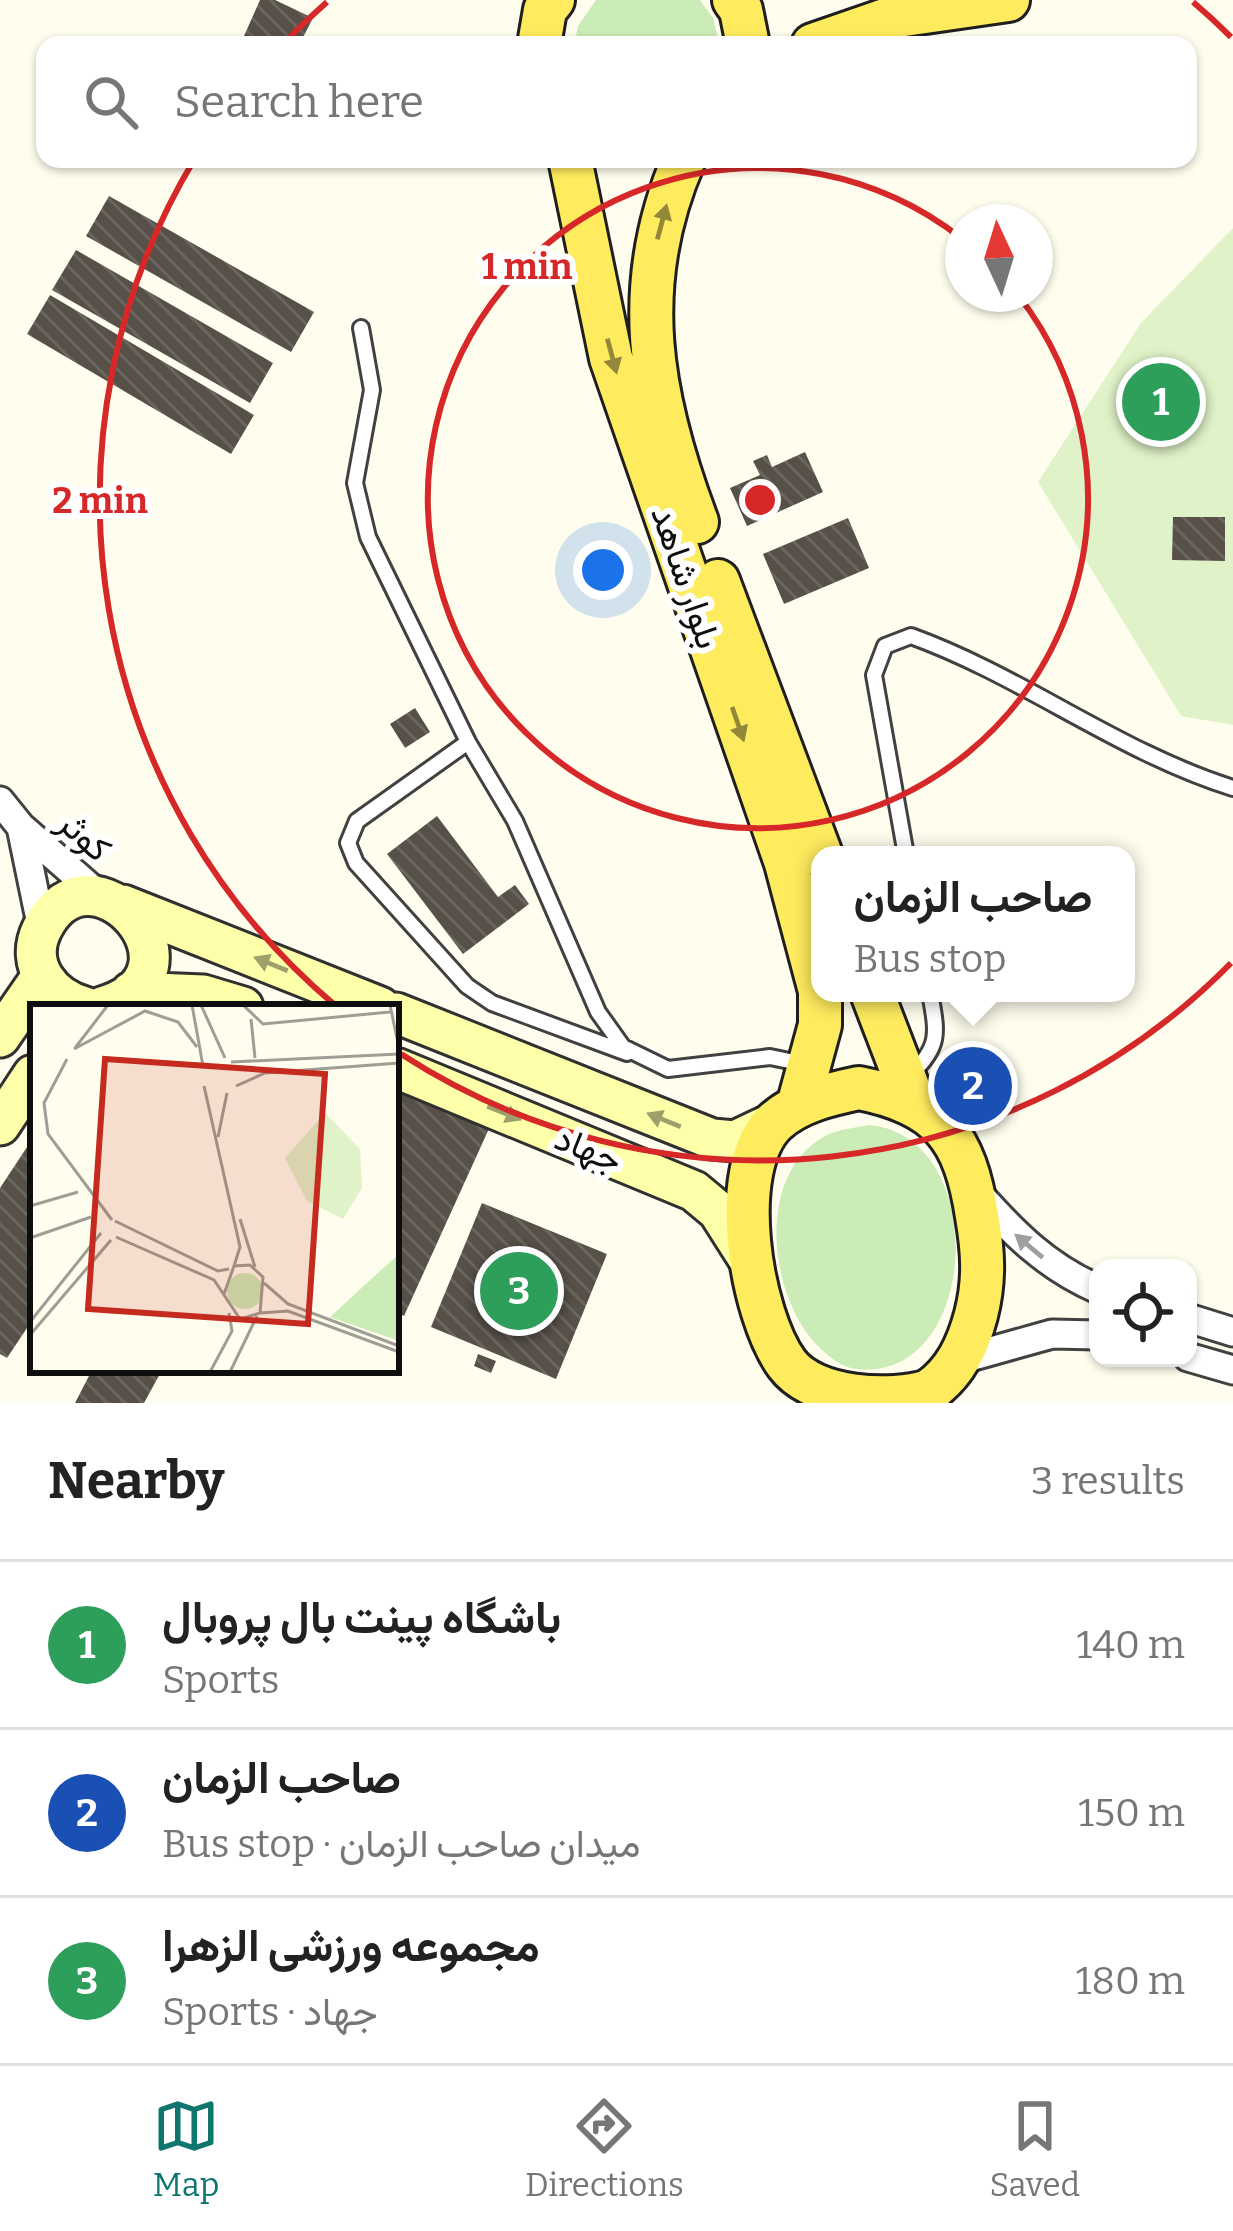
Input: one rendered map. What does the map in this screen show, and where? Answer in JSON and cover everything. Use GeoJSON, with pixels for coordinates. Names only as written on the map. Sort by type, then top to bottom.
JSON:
{"type":"FeatureCollection","features":[{"type":"Feature","properties":{"kind":"main road"},"geometry":{"type":"LineString","coordinates":[[734,0],[746,36]]}},
{"type":"Feature","properties":{"kind":"main road"},"geometry":{"type":"LineString","coordinates":[[839,36],[897,16],[1008,0]]}},
{"type":"Feature","properties":{"kind":"main road","name":"بلوار شاهد"},"geometry":{"type":"LineString","coordinates":[[572,168],[611,358],[786,863],[811,958]]}},
{"type":"Feature","properties":{"kind":"main road","name":"بلوار شاهد"},"geometry":{"type":"LineString","coordinates":[[680,168],[655,250],[652,364],[690,505],[817,846]]}},
{"type":"Feature","properties":{"kind":"main road"},"geometry":{"type":"LineString","coordinates":[[109,900],[142,928],[147,945],[142,979],[116,1000]]}},
{"type":"Feature","properties":{"kind":"main road"},"geometry":{"type":"LineString","coordinates":[[76,1004],[66,1001],[42,976],[37,944],[42,928],[66,903],[109,900],[372,1004]]}},
{"type":"Feature","properties":{"kind":"main road"},"geometry":{"type":"LineString","coordinates":[[0,1037],[42,976]]}},
{"type":"Feature","properties":{"kind":"main road"},"geometry":{"type":"LineString","coordinates":[[116,1000],[202,995],[233,1004]]}},
{"type":"Feature","properties":{"kind":"main road","name":"بلوار شاهد"},"geometry":{"type":"LineString","coordinates":[[793,1099],[820,1025],[820,1002]]}},
{"type":"Feature","properties":{"kind":"main road"},"geometry":{"type":"LineString","coordinates":[[875,1002],[909,1092],[949,1131],[964,1155],[984,1256],[982,1290],[944,1380],[925,1394],[889,1401],[850,1401],[794,1386],[763,1307],[753,1265],[748,1191],[752,1168],[793,1099],[859,1088],[909,1092]]}},
{"type":"Feature","properties":{"kind":"main road","name":"جهاد"},"geometry":{"type":"LineString","coordinates":[[399,1014],[712,1138],[735,1141],[793,1099]]}},
{"type":"Feature","properties":{"kind":"main road","name":"جهاد"},"geometry":{"type":"LineString","coordinates":[[399,1069],[694,1191],[718,1211],[753,1265]]}},
{"type":"Feature","properties":{"kind":"main road"},"geometry":{"type":"LineString","coordinates":[[0,1125],[30,1080]]}},
{"type":"Feature","properties":{"kind":"street","name":"کوثر"},"geometry":{"type":"LineString","coordinates":[[0,801],[22,827],[109,900]]}},
{"type":"Feature","properties":{"kind":"street","name":"کوثر"},"geometry":{"type":"LineString","coordinates":[[22,827],[42,928]]}},
{"type":"Feature","properties":{"kind":"street"},"geometry":{"type":"LineString","coordinates":[[973,1187],[1036,1253],[1089,1285]]}},
{"type":"Feature","properties":{"kind":"street"},"geometry":{"type":"LineString","coordinates":[[1197,1321],[1233,1332]]}},
{"type":"Feature","properties":{"kind":"street"},"geometry":{"type":"LineString","coordinates":[[944,1380],[1052,1334],[1089,1335]]}},
{"type":"Feature","properties":{"kind":"street"},"geometry":{"type":"LineString","coordinates":[[1197,1360],[1233,1370]]}},
{"type":"Feature","properties":{"kind":"lane"},"geometry":{"type":"LineString","coordinates":[[361,328],[372,390],[356,483],[368,537],[468,742],[515,821],[598,1012],[623,1047],[643,1059]]}},
{"type":"Feature","properties":{"kind":"lane"},"geometry":{"type":"LineString","coordinates":[[904,846],[874,675],[885,646],[911,636],[955,651],[1175,770],[1233,788]]}},
{"type":"Feature","properties":{"kind":"lane"},"geometry":{"type":"LineString","coordinates":[[468,742],[357,821],[349,843],[356,863],[467,986],[492,1003],[668,1069],[770,1057],[793,1099]]}},
{"type":"Feature","properties":{"kind":"lane"},"geometry":{"type":"LineString","coordinates":[[909,1092],[936,1036],[931,1002]]}},
{"type":"Feature","properties":{"kind":"green space"},"geometry":{"type":"Polygon","coordinates":[[[596,0],[700,0],[713,18],[718,36],[576,36],[596,0]]]}},
{"type":"Feature","properties":{"kind":"green space"},"geometry":{"type":"Polygon","coordinates":[[[1233,228],[1233,725],[1181,716],[1038,482],[1141,323],[1233,228]]]}},
{"type":"Feature","properties":{"kind":"green space"},"geometry":{"type":"Polygon","coordinates":[[[869,1125],[909,1139],[937,1170],[952,1211],[956,1257],[947,1301],[928,1339],[897,1363],[856,1369],[831,1358],[801,1325],[788,1298],[777,1237],[787,1178],[802,1154],[825,1136],[869,1125]]]}},
{"type":"Feature","properties":{"kind":"building"},"geometry":{"type":"Polygon","coordinates":[[[260,0],[275,0],[313,18],[304,36],[244,36],[260,0]]]}},
{"type":"Feature","properties":{"kind":"building"},"geometry":{"type":"Polygon","coordinates":[[[109,196],[314,312],[291,352],[86,236],[109,196]]]}},
{"type":"Feature","properties":{"kind":"building"},"geometry":{"type":"Polygon","coordinates":[[[76,250],[273,363],[250,403],[52,290],[76,250]]]}},
{"type":"Feature","properties":{"kind":"building"},"geometry":{"type":"Polygon","coordinates":[[[50,295],[254,415],[231,454],[27,334],[50,295]]]}},
{"type":"Feature","properties":{"kind":"building"},"geometry":{"type":"Polygon","coordinates":[[[805,452],[823,492],[747,526],[730,488],[760,475],[753,461],[767,455],[772,467],[805,452]]]}},
{"type":"Feature","properties":{"kind":"building"},"geometry":{"type":"Polygon","coordinates":[[[1173,517],[1225,517],[1225,561],[1172,560],[1173,517]]]}},
{"type":"Feature","properties":{"kind":"building"},"geometry":{"type":"Polygon","coordinates":[[[848,518],[869,568],[784,604],[763,554],[848,518]]]}},
{"type":"Feature","properties":{"kind":"building"},"geometry":{"type":"Polygon","coordinates":[[[415,708],[430,732],[405,748],[390,724],[415,708]]]}},
{"type":"Feature","properties":{"kind":"building"},"geometry":{"type":"Polygon","coordinates":[[[437,816],[498,897],[515,885],[529,904],[463,954],[387,854],[437,816]]]}},
{"type":"Feature","properties":{"kind":"building"},"geometry":{"type":"Polygon","coordinates":[[[404,1083],[492,1122],[404,1316],[399,1314],[399,1094],[404,1083]]]}},
{"type":"Feature","properties":{"kind":"building"},"geometry":{"type":"Polygon","coordinates":[[[30,1143],[30,1324],[7,1358],[0,1354],[0,1188],[30,1143]]]}},
{"type":"Feature","properties":{"kind":"building"},"geometry":{"type":"Polygon","coordinates":[[[482,1203],[607,1254],[556,1379],[431,1327],[482,1203]]]}},
{"type":"Feature","properties":{"kind":"building"},"geometry":{"type":"Polygon","coordinates":[[[478,1354],[496,1361],[491,1373],[474,1366],[478,1354]]]}},
{"type":"Feature","properties":{"kind":"building"},"geometry":{"type":"Polygon","coordinates":[[[90,1373],[160,1373],[144,1403],[75,1403],[90,1373]]]}},
{"type":"Feature","properties":{"kind":"place","name":"باشگاه پینت بال پروبال"},"geometry":{"type":"Point","coordinates":[1161,402]}},
{"type":"Feature","properties":{"kind":"place","name":"صاحب الزمان"},"geometry":{"type":"Point","coordinates":[973,1086]}},
{"type":"Feature","properties":{"kind":"place","name":"مجموعه ورزشی الزهرا"},"geometry":{"type":"Point","coordinates":[519,1291]}}]}
